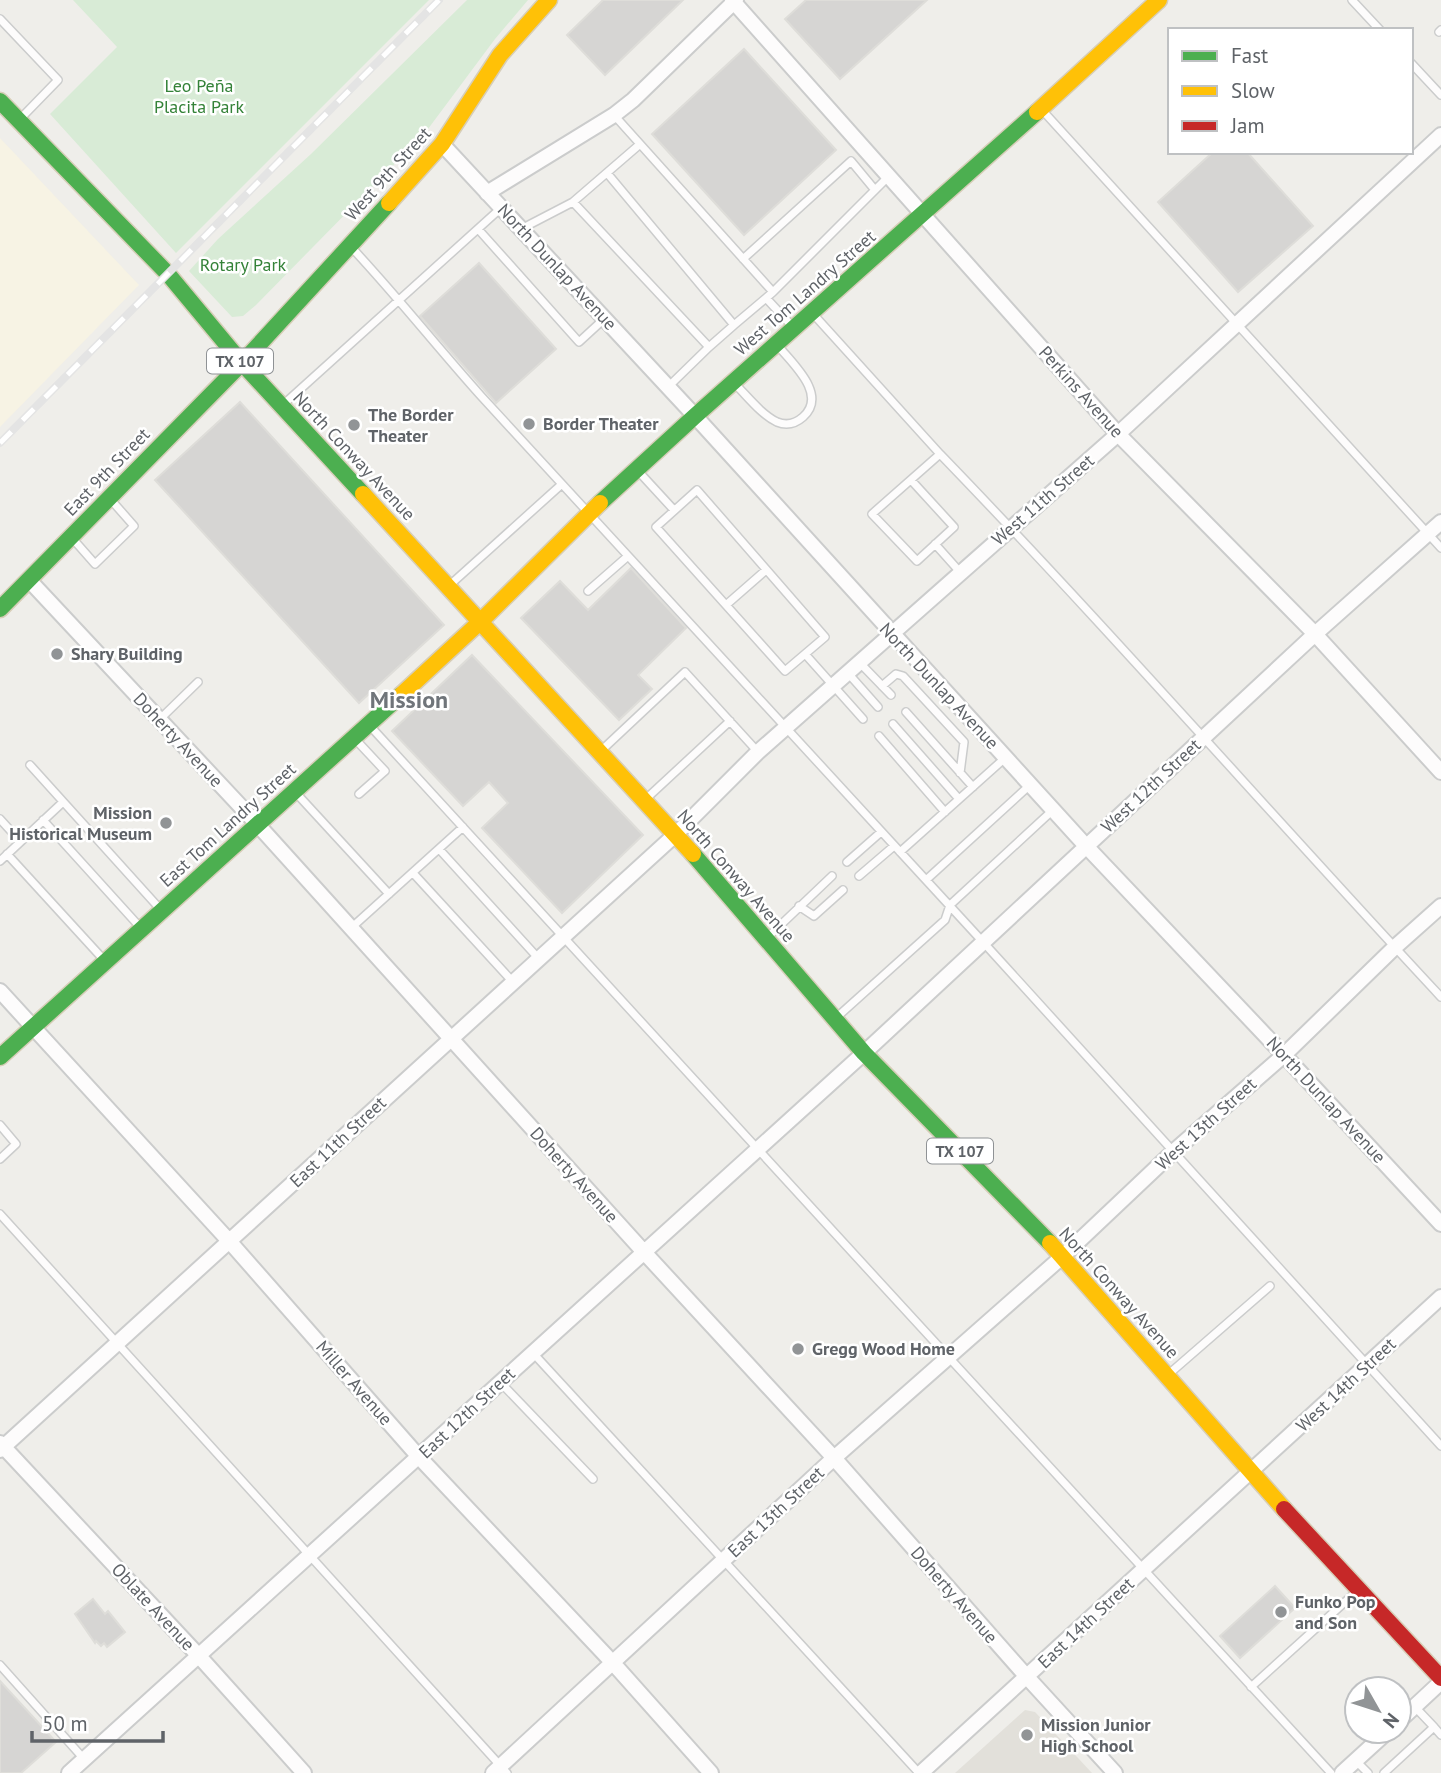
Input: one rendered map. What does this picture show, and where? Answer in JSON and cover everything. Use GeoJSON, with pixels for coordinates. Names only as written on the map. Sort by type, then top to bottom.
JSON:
{"type":"FeatureCollection","features":[{"type":"Feature","properties":{"kind":"main road","name":"West 9th Street"},"geometry":{"type":"LineString","coordinates":[[242,363],[442,144],[500,55],[549,0]]}},
{"type":"Feature","properties":{"kind":"main road","name":"West Tom Landry Street"},"geometry":{"type":"LineString","coordinates":[[481,621],[589,514],[695,415],[924,214],[1159,0]]}},
{"type":"Feature","properties":{"kind":"main road","name":"North Conway Avenue"},"geometry":{"type":"LineString","coordinates":[[0,101],[168,274],[242,363],[676,834],[864,1053],[1063,1256],[1250,1472],[1441,1680]]}},
{"type":"Feature","properties":{"kind":"main road","name":"East 9th Street"},"geometry":{"type":"LineString","coordinates":[[0,609],[242,363]]}},
{"type":"Feature","properties":{"kind":"main road","name":"East Tom Landry Street"},"geometry":{"type":"LineString","coordinates":[[0,1056],[481,621]]}},
{"type":"Feature","properties":{"kind":"street"},"geometry":{"type":"LineString","coordinates":[[488,193],[614,115],[633,100],[734,1]]}},
{"type":"Feature","properties":{"kind":"street","name":"Perkins Avenue"},"geometry":{"type":"LineString","coordinates":[[734,1],[1118,434],[1315,634],[1441,772]]}},
{"type":"Feature","properties":{"kind":"street","name":"West 11th Street"},"geometry":{"type":"LineString","coordinates":[[676,834],[758,752],[1118,434],[1441,135]]}},
{"type":"Feature","properties":{"kind":"street","name":"North Dunlap Avenue"},"geometry":{"type":"LineString","coordinates":[[442,144],[695,415],[1086,846],[1441,1224]]}},
{"type":"Feature","properties":{"kind":"street","name":"West 12th Street"},"geometry":{"type":"LineString","coordinates":[[864,1053],[1203,737],[1441,522]]}},
{"type":"Feature","properties":{"kind":"street","name":"Doherty Avenue"},"geometry":{"type":"LineString","coordinates":[[29,580],[258,825],[834,1458],[1027,1678],[1115,1773]]}},
{"type":"Feature","properties":{"kind":"street","name":"East 11th Street"},"geometry":{"type":"LineString","coordinates":[[1,1447],[230,1242],[676,834]]}},
{"type":"Feature","properties":{"kind":"street","name":"West 13th Street"},"geometry":{"type":"LineString","coordinates":[[1063,1256],[1173,1152],[1284,1055],[1441,906]]}},
{"type":"Feature","properties":{"kind":"street","name":"Miller Avenue"},"geometry":{"type":"LineString","coordinates":[[0,991],[230,1242],[419,1457],[613,1663],[711,1773]]}},
{"type":"Feature","properties":{"kind":"street","name":"East 12th Street"},"geometry":{"type":"LineString","coordinates":[[69,1773],[864,1053]]}},
{"type":"Feature","properties":{"kind":"street","name":"East 13th Street"},"geometry":{"type":"LineString","coordinates":[[500,1771],[834,1458],[1063,1256]]}},
{"type":"Feature","properties":{"kind":"street","name":"West 14th Street"},"geometry":{"type":"LineString","coordinates":[[1250,1472],[1441,1297]]}},
{"type":"Feature","properties":{"kind":"street","name":"Oblate Avenue"},"geometry":{"type":"LineString","coordinates":[[1,1447],[198,1655],[304,1773]]}},
{"type":"Feature","properties":{"kind":"street","name":"East 14th Street"},"geometry":{"type":"LineString","coordinates":[[920,1773],[1250,1472]]}},
{"type":"Feature","properties":{"kind":"street"},"geometry":{"type":"LineString","coordinates":[[1415,1707],[1441,1680]]}},
{"type":"Feature","properties":{"kind":"street"},"geometry":{"type":"LineString","coordinates":[[1342,1773],[1373,1745]]}},
{"type":"Feature","properties":{"kind":"lane"},"geometry":{"type":"LineString","coordinates":[[1354,1],[1378,28]]}},
{"type":"Feature","properties":{"kind":"lane"},"geometry":{"type":"LineString","coordinates":[[0,19],[58,80],[18,121]]}},
{"type":"Feature","properties":{"kind":"lane"},"geometry":{"type":"LineString","coordinates":[[1413,65],[1441,95]]}},
{"type":"Feature","properties":{"kind":"lane"},"geometry":{"type":"LineString","coordinates":[[1040,108],[1441,548]]}},
{"type":"Feature","properties":{"kind":"lane"},"geometry":{"type":"LineString","coordinates":[[614,115],[773,292]]}},
{"type":"Feature","properties":{"kind":"lane"},"geometry":{"type":"LineString","coordinates":[[522,229],[573,202],[639,145]]}},
{"type":"Feature","properties":{"kind":"lane"},"geometry":{"type":"LineString","coordinates":[[743,259],[851,161],[875,190]]}},
{"type":"Feature","properties":{"kind":"lane"},"geometry":{"type":"LineString","coordinates":[[607,173],[734,325]]}},
{"type":"Feature","properties":{"kind":"lane"},"geometry":{"type":"LineString","coordinates":[[668,387],[709,347],[773,292],[889,175]]}},
{"type":"Feature","properties":{"kind":"lane"},"geometry":{"type":"LineString","coordinates":[[573,202],[709,347]]}},
{"type":"Feature","properties":{"kind":"lane"},"geometry":{"type":"LineString","coordinates":[[282,406],[501,208]]}},
{"type":"Feature","properties":{"kind":"lane"},"geometry":{"type":"LineString","coordinates":[[478,229],[579,342],[604,318]]}},
{"type":"Feature","properties":{"kind":"lane"},"geometry":{"type":"LineString","coordinates":[[349,245],[400,299],[426,334],[589,514],[950,905],[1441,1446]]}},
{"type":"Feature","properties":{"kind":"lane"},"geometry":{"type":"LineString","coordinates":[[766,298],[794,328]]}},
{"type":"Feature","properties":{"kind":"lane"},"geometry":{"type":"LineString","coordinates":[[812,313],[1441,996]]}},
{"type":"Feature","properties":{"kind":"lane"},"geometry":{"type":"LineString","coordinates":[[733,382],[770,418],[787,425],[802,418],[811,405],[811,388],[776,344]]}},
{"type":"Feature","properties":{"kind":"lane"},"geometry":{"type":"LineString","coordinates":[[911,480],[954,527],[916,561],[872,514],[940,454]]}},
{"type":"Feature","properties":{"kind":"lane"},"geometry":{"type":"LineString","coordinates":[[637,469],[674,510]]}},
{"type":"Feature","properties":{"kind":"lane"},"geometry":{"type":"LineString","coordinates":[[449,586],[562,484]]}},
{"type":"Feature","properties":{"kind":"lane"},"geometry":{"type":"LineString","coordinates":[[697,490],[766,570],[825,637],[785,671],[656,527],[697,490]]}},
{"type":"Feature","properties":{"kind":"lane"},"geometry":{"type":"LineString","coordinates":[[71,537],[95,564],[134,526],[109,498]]}},
{"type":"Feature","properties":{"kind":"lane"},"geometry":{"type":"LineString","coordinates":[[935,544],[960,572]]}},
{"type":"Feature","properties":{"kind":"lane"},"geometry":{"type":"LineString","coordinates":[[588,591],[628,556]]}},
{"type":"Feature","properties":{"kind":"lane"},"geometry":{"type":"LineString","coordinates":[[726,605],[766,570]]}},
{"type":"Feature","properties":{"kind":"lane"},"geometry":{"type":"LineString","coordinates":[[805,654],[863,719]]}},
{"type":"Feature","properties":{"kind":"lane"},"geometry":{"type":"LineString","coordinates":[[859,662],[891,695]]}},
{"type":"Feature","properties":{"kind":"lane"},"geometry":{"type":"LineString","coordinates":[[600,752],[685,672],[758,752]]}},
{"type":"Feature","properties":{"kind":"lane"},"geometry":{"type":"LineString","coordinates":[[847,673],[878,707]]}},
{"type":"Feature","properties":{"kind":"lane"},"geometry":{"type":"LineString","coordinates":[[882,686],[896,674],[903,676],[964,742],[960,773]]}},
{"type":"Feature","properties":{"kind":"lane"},"geometry":{"type":"LineString","coordinates":[[158,720],[198,682]]}},
{"type":"Feature","properties":{"kind":"lane"},"geometry":{"type":"LineString","coordinates":[[906,712],[973,787]]}},
{"type":"Feature","properties":{"kind":"lane"},"geometry":{"type":"LineString","coordinates":[[644,800],[730,722]]}},
{"type":"Feature","properties":{"kind":"lane"},"geometry":{"type":"LineString","coordinates":[[368,724],[564,935],[947,1358],[1331,1773]]}},
{"type":"Feature","properties":{"kind":"lane"},"geometry":{"type":"LineString","coordinates":[[893,724],[959,799]]}},
{"type":"Feature","properties":{"kind":"lane"},"geometry":{"type":"LineString","coordinates":[[878,736],[945,812]]}},
{"type":"Feature","properties":{"kind":"lane"},"geometry":{"type":"LineString","coordinates":[[354,737],[385,771],[359,794]]}},
{"type":"Feature","properties":{"kind":"lane"},"geometry":{"type":"LineString","coordinates":[[859,876],[945,812],[1005,758]]}},
{"type":"Feature","properties":{"kind":"lane"},"geometry":{"type":"LineString","coordinates":[[30,765],[162,910]]}},
{"type":"Feature","properties":{"kind":"lane"},"geometry":{"type":"LineString","coordinates":[[926,880],[1030,785]]}},
{"type":"Feature","properties":{"kind":"lane"},"geometry":{"type":"LineString","coordinates":[[295,792],[389,894]]}},
{"type":"Feature","properties":{"kind":"lane"},"geometry":{"type":"LineString","coordinates":[[0,861],[63,802]]}},
{"type":"Feature","properties":{"kind":"lane"},"geometry":{"type":"LineString","coordinates":[[835,1019],[945,920],[950,905],[1053,810]]}},
{"type":"Feature","properties":{"kind":"lane"},"geometry":{"type":"LineString","coordinates":[[0,819],[20,841]]}},
{"type":"Feature","properties":{"kind":"lane"},"geometry":{"type":"LineString","coordinates":[[43,820],[141,928]]}},
{"type":"Feature","properties":{"kind":"lane"},"geometry":{"type":"LineString","coordinates":[[350,929],[463,827]]}},
{"type":"Feature","properties":{"kind":"lane"},"geometry":{"type":"LineString","coordinates":[[847,862],[881,832]]}},
{"type":"Feature","properties":{"kind":"lane"},"geometry":{"type":"LineString","coordinates":[[439,849],[539,959]]}},
{"type":"Feature","properties":{"kind":"lane"},"geometry":{"type":"LineString","coordinates":[[7,854],[105,961]]}},
{"type":"Feature","properties":{"kind":"lane"},"geometry":{"type":"LineString","coordinates":[[413,873],[513,982]]}},
{"type":"Feature","properties":{"kind":"lane"},"geometry":{"type":"LineString","coordinates":[[766,939],[832,876]]}},
{"type":"Feature","properties":{"kind":"lane"},"geometry":{"type":"LineString","coordinates":[[799,906],[814,916],[843,890]]}},
{"type":"Feature","properties":{"kind":"lane"},"geometry":{"type":"LineString","coordinates":[[0,1125],[16,1144],[0,1158]]}},
{"type":"Feature","properties":{"kind":"lane"},"geometry":{"type":"LineString","coordinates":[[0,1214],[310,1555],[500,1771]]}},
{"type":"Feature","properties":{"kind":"lane"},"geometry":{"type":"LineString","coordinates":[[1167,1376],[1270,1286]]}},
{"type":"Feature","properties":{"kind":"lane"},"geometry":{"type":"LineString","coordinates":[[533,1352],[723,1562],[920,1773]]}},
{"type":"Feature","properties":{"kind":"lane"},"geometry":{"type":"LineString","coordinates":[[500,1382],[593,1479]]}},
{"type":"Feature","properties":{"kind":"lane"},"geometry":{"type":"LineString","coordinates":[[1251,1687],[1359,1589]]}},
{"type":"Feature","properties":{"kind":"lane"},"geometry":{"type":"LineString","coordinates":[[0,1665],[84,1759]]}},
{"type":"Feature","properties":{"kind":"lane"},"geometry":{"type":"LineString","coordinates":[[1415,1707],[1441,1735]]}},
{"type":"Feature","properties":{"kind":"lane"},"geometry":{"type":"LineString","coordinates":[[1384,1773],[1434,1727]]}},
{"type":"Feature","properties":{"kind":"lane"},"geometry":{"type":"LineString","coordinates":[[1356,1760],[1367,1773]]}},
{"type":"Feature","properties":{"kind":"shaded area"},"geometry":{"type":"Polygon","coordinates":[[[0,138],[139,285],[0,427],[0,138]]]}},
{"type":"Feature","properties":{"kind":"shaded area","name":"Mission Junior High School"},"geometry":{"type":"Polygon","coordinates":[[[1025,1710],[1035,1712],[1092,1773],[955,1773],[1025,1710]]]}},
{"type":"Feature","properties":{"kind":"green space","name":"Leo Peña Placita Park"},"geometry":{"type":"Polygon","coordinates":[[[73,0],[429,0],[176,253],[50,114],[117,47],[73,0]]]}},
{"type":"Feature","properties":{"kind":"green space","name":"Rotary Park"},"geometry":{"type":"Polygon","coordinates":[[[467,0],[528,0],[495,39],[425,133],[256,305],[243,316],[232,317],[189,271],[218,239],[311,154],[467,0]]]}},
{"type":"Feature","properties":{"kind":"building"},"geometry":{"type":"Polygon","coordinates":[[[603,0],[683,0],[605,75],[567,35],[603,0]]]}},
{"type":"Feature","properties":{"kind":"building"},"geometry":{"type":"Polygon","coordinates":[[[806,0],[927,0],[840,79],[785,19],[806,0]]]}},
{"type":"Feature","properties":{"kind":"building"},"geometry":{"type":"Polygon","coordinates":[[[744,49],[836,150],[744,235],[652,134],[744,49]]]}},
{"type":"Feature","properties":{"kind":"building"},"geometry":{"type":"Polygon","coordinates":[[[1211,154],[1249,154],[1313,226],[1238,292],[1158,202],[1211,154]]]}},
{"type":"Feature","properties":{"kind":"building"},"geometry":{"type":"Polygon","coordinates":[[[479,263],[556,349],[496,403],[420,316],[479,263]]]}},
{"type":"Feature","properties":{"kind":"building"},"geometry":{"type":"Polygon","coordinates":[[[240,402],[444,625],[359,703],[155,480],[240,402]]]}},
{"type":"Feature","properties":{"kind":"building"},"geometry":{"type":"Polygon","coordinates":[[[631,568],[686,628],[638,675],[652,689],[619,720],[521,618],[560,581],[588,610],[631,568]]]}},
{"type":"Feature","properties":{"kind":"building"},"geometry":{"type":"Polygon","coordinates":[[[472,655],[643,835],[562,913],[482,828],[508,803],[489,782],[463,806],[392,731],[472,655]]]}},
{"type":"Feature","properties":{"kind":"building"},"geometry":{"type":"Polygon","coordinates":[[[1275,1586],[1295,1608],[1240,1658],[1220,1636],[1275,1586]]]}},
{"type":"Feature","properties":{"kind":"building"},"geometry":{"type":"Polygon","coordinates":[[[93,1599],[105,1614],[108,1611],[125,1632],[107,1647],[104,1643],[101,1646],[96,1641],[95,1643],[75,1614],[93,1599]]]}},
{"type":"Feature","properties":{"kind":"building"},"geometry":{"type":"Polygon","coordinates":[[[0,1681],[56,1742],[21,1773],[0,1773],[0,1681]]]}},
{"type":"Feature","properties":{"kind":"railway"},"geometry":{"type":"LineString","coordinates":[[0,443],[439,0]]}},
{"type":"Feature","properties":{"kind":"traffic: fast"},"geometry":{"type":"LineString","coordinates":[[0,101],[168,274],[242,363],[363,494]]}},
{"type":"Feature","properties":{"kind":"traffic: fast"},"geometry":{"type":"LineString","coordinates":[[600,503],[1037,112]]}},
{"type":"Feature","properties":{"kind":"traffic: fast"},"geometry":{"type":"LineString","coordinates":[[0,609],[242,363],[389,203]]}},
{"type":"Feature","properties":{"kind":"traffic: fast"},"geometry":{"type":"LineString","coordinates":[[0,1057],[401,695]]}},
{"type":"Feature","properties":{"kind":"traffic: fast"},"geometry":{"type":"LineString","coordinates":[[693,854],[864,1053],[1050,1243]]}},
{"type":"Feature","properties":{"kind":"traffic: slow"},"geometry":{"type":"LineString","coordinates":[[389,203],[442,144],[500,55],[549,0]]}},
{"type":"Feature","properties":{"kind":"traffic: slow"},"geometry":{"type":"LineString","coordinates":[[1037,112],[1159,0]]}},
{"type":"Feature","properties":{"kind":"traffic: slow"},"geometry":{"type":"LineString","coordinates":[[363,494],[693,854]]}},
{"type":"Feature","properties":{"kind":"traffic: slow"},"geometry":{"type":"LineString","coordinates":[[401,695],[481,621],[600,503]]}},
{"type":"Feature","properties":{"kind":"traffic: slow"},"geometry":{"type":"LineString","coordinates":[[1050,1243],[1284,1509]]}},
{"type":"Feature","properties":{"kind":"traffic: jam"},"geometry":{"type":"LineString","coordinates":[[1284,1509],[1441,1678]]}},
{"type":"Feature","properties":{"kind":"place","name":"Border Theater"},"geometry":{"type":"Point","coordinates":[529,424]}},
{"type":"Feature","properties":{"kind":"place","name":"The Border Theater"},"geometry":{"type":"Point","coordinates":[354,425]}},
{"type":"Feature","properties":{"kind":"place","name":"Shary Building"},"geometry":{"type":"Point","coordinates":[57,654]}},
{"type":"Feature","properties":{"kind":"place","name":"Mission Historical Museum"},"geometry":{"type":"Point","coordinates":[166,823]}},
{"type":"Feature","properties":{"kind":"place","name":"Gregg Wood Home"},"geometry":{"type":"Point","coordinates":[798,1349]}},
{"type":"Feature","properties":{"kind":"place","name":"Funko Pop and Son"},"geometry":{"type":"Point","coordinates":[1281,1612]}},
{"type":"Feature","properties":{"kind":"place","name":"Mission Junior High School"},"geometry":{"type":"Point","coordinates":[1027,1735]}},
{"type":"Feature","properties":{"kind":"district","name":"Mission"},"geometry":{"type":"Point","coordinates":[409,700]}}]}
